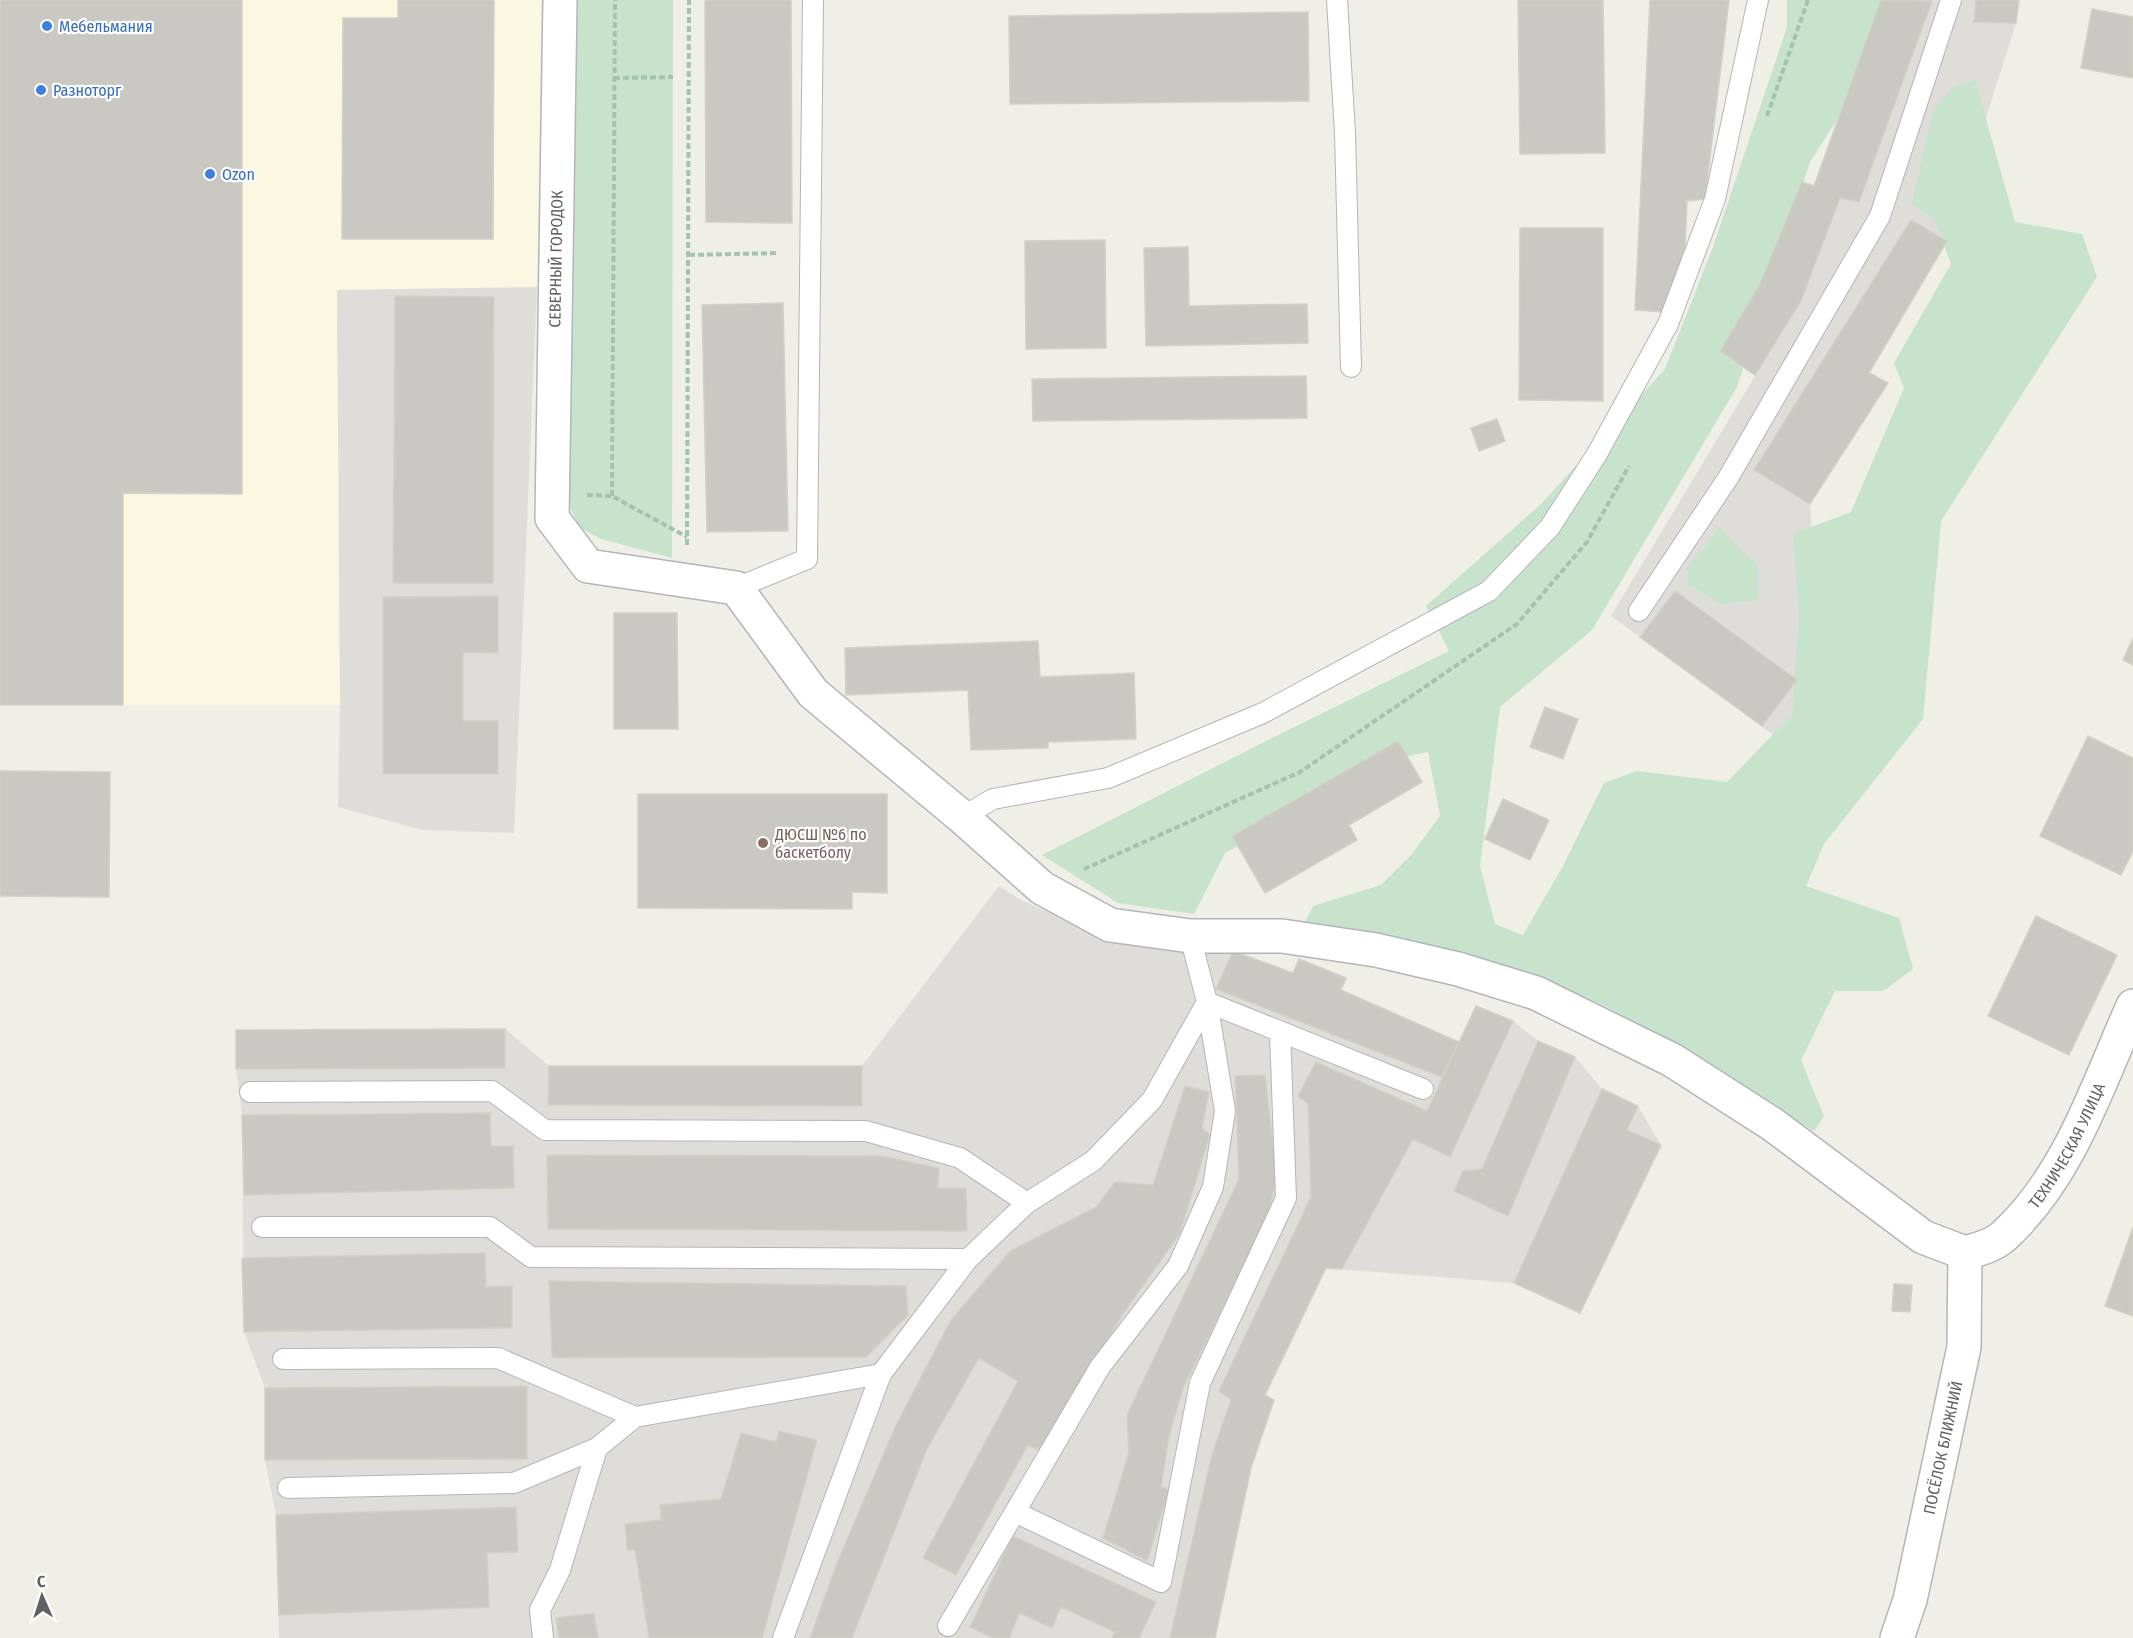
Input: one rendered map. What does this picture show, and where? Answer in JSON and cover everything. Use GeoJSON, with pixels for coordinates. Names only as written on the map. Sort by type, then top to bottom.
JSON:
{"type":"FeatureCollection","features":[{"type":"Feature","properties":{"kind":"street","name":"СЕВЕРНЫЙ ГОРОДОК"},"geometry":{"type":"LineString","coordinates":[[552,506],[560,0]]}},
{"type":"Feature","properties":{"kind":"street"},"geometry":{"type":"LineString","coordinates":[[552,506],[588,566],[736,588],[813,693],[962,817],[1042,888],[1110,925],[1190,936],[1282,936],[1376,950],[1458,969],[1536,993],[1672,1060],[1773,1124],[1923,1237],[1965,1253]]}},
{"type":"Feature","properties":{"kind":"street","name":"ТЕХНИЧЕСКАЯ УЛИЦА"},"geometry":{"type":"LineString","coordinates":[[1965,1253],[1986,1247],[2006,1235],[2045,1188],[2070,1147],[2133,1006]]}},
{"type":"Feature","properties":{"kind":"street","name":"ПОСЁЛОК БЛИЖНИЙ"},"geometry":{"type":"LineString","coordinates":[[1898,1638],[1910,1600],[1964,1347],[1965,1253]]}},
{"type":"Feature","properties":{"kind":"lane"},"geometry":{"type":"LineString","coordinates":[[736,588],[807,559],[813,0]]}},
{"type":"Feature","properties":{"kind":"lane"},"geometry":{"type":"LineString","coordinates":[[1337,0],[1345,133],[1351,367]]}},
{"type":"Feature","properties":{"kind":"lane"},"geometry":{"type":"LineString","coordinates":[[962,817],[993,799],[1108,778],[1263,713],[1489,591],[1550,527],[1597,454],[1668,324],[1715,199],[1758,0]]}},
{"type":"Feature","properties":{"kind":"lane"},"geometry":{"type":"LineString","coordinates":[[1639,611],[1728,478],[1880,216],[1951,0]]}},
{"type":"Feature","properties":{"kind":"lane"},"geometry":{"type":"LineString","coordinates":[[948,1626],[1100,1367],[1178,1266],[1213,1187],[1225,1111],[1207,1002],[1190,936]]}},
{"type":"Feature","properties":{"kind":"lane"},"geometry":{"type":"LineString","coordinates":[[1207,1002],[1423,1089]]}},
{"type":"Feature","properties":{"kind":"lane"},"geometry":{"type":"LineString","coordinates":[[783,1638],[881,1374],[968,1259],[1027,1203],[1093,1161],[1152,1100],[1207,1002]]}},
{"type":"Feature","properties":{"kind":"lane"},"geometry":{"type":"LineString","coordinates":[[1015,1512],[1161,1582],[1200,1383],[1286,1197],[1280,1032]]}},
{"type":"Feature","properties":{"kind":"lane"},"geometry":{"type":"LineString","coordinates":[[250,1092],[492,1091],[545,1130],[866,1131],[960,1158],[1027,1203]]}},
{"type":"Feature","properties":{"kind":"lane"},"geometry":{"type":"LineString","coordinates":[[262,1227],[490,1227],[531,1257],[968,1259]]}},
{"type":"Feature","properties":{"kind":"lane"},"geometry":{"type":"LineString","coordinates":[[283,1359],[498,1358],[635,1417]]}},
{"type":"Feature","properties":{"kind":"lane"},"geometry":{"type":"LineString","coordinates":[[288,1488],[514,1483],[597,1448],[635,1417],[881,1374]]}},
{"type":"Feature","properties":{"kind":"lane"},"geometry":{"type":"LineString","coordinates":[[543,1638],[540,1610],[560,1570],[597,1448]]}},
{"type":"Feature","properties":{"kind":"path"},"geometry":{"type":"LineString","coordinates":[[612,496],[615,0]]}},
{"type":"Feature","properties":{"kind":"path"},"geometry":{"type":"LineString","coordinates":[[687,581],[689,0]]}},
{"type":"Feature","properties":{"kind":"path"},"geometry":{"type":"LineString","coordinates":[[1765,121],[1808,0]]}},
{"type":"Feature","properties":{"kind":"path"},"geometry":{"type":"LineString","coordinates":[[614,78],[673,77]]}},
{"type":"Feature","properties":{"kind":"path"},"geometry":{"type":"LineString","coordinates":[[688,255],[810,253]]}},
{"type":"Feature","properties":{"kind":"path"},"geometry":{"type":"LineString","coordinates":[[1042,888],[1300,772],[1517,624],[1587,542],[1632,458]]}},
{"type":"Feature","properties":{"kind":"path"},"geometry":{"type":"LineString","coordinates":[[552,506],[612,496],[687,537]]}},
{"type":"Feature","properties":{"kind":"shaded area"},"geometry":{"type":"Polygon","coordinates":[[[0,0],[541,0],[537,287],[337,290],[340,705],[0,705],[0,0]]]}},
{"type":"Feature","properties":{"kind":"shaded area"},"geometry":{"type":"Polygon","coordinates":[[[1881,0],[2019,0],[2016,23],[1947,241],[1870,372],[1888,383],[1810,504],[1824,702],[1791,748],[1611,616],[1755,376],[1720,351],[1814,186],[1881,0]]]}},
{"type":"Feature","properties":{"kind":"shaded area"},"geometry":{"type":"Polygon","coordinates":[[[537,287],[514,833],[422,830],[338,807],[340,705],[337,290],[537,287]]]}},
{"type":"Feature","properties":{"kind":"shaded area"},"geometry":{"type":"Polygon","coordinates":[[[999,886],[1023,901],[1104,937],[1233,951],[1293,973],[1299,959],[1346,978],[1342,990],[1459,1042],[1476,1006],[1513,1021],[1538,1041],[1575,1057],[1602,1089],[1638,1106],[1661,1145],[1580,1313],[1514,1283],[1326,1268],[1265,1395],[1274,1400],[1251,1468],[1215,1638],[279,1638],[276,1515],[265,1460],[265,1388],[244,1332],[242,1115],[236,1069],[236,1030],[505,1029],[549,1066],[862,1066],[999,886]]]}},
{"type":"Feature","properties":{"kind":"green space"},"geometry":{"type":"Polygon","coordinates":[[[571,0],[673,0],[672,558],[601,539],[580,528],[565,497],[571,0]]]}},
{"type":"Feature","properties":{"kind":"green space"},"geometry":{"type":"Polygon","coordinates":[[[1787,0],[1913,0],[1810,162],[1737,387],[1592,630],[1500,707],[1480,866],[1495,924],[1523,935],[1563,866],[1604,783],[1637,771],[1727,782],[1792,715],[1799,616],[1793,534],[1851,512],[1904,388],[1894,363],[1951,264],[1935,220],[1912,203],[1933,110],[1952,89],[1975,80],[2015,222],[2082,234],[2097,277],[1941,521],[1923,719],[1824,844],[1806,886],[1899,918],[1913,969],[1883,991],[1835,991],[1801,1060],[1824,1116],[1814,1131],[1607,1007],[1546,980],[1303,926],[1313,906],[1381,885],[1411,855],[1440,816],[1428,752],[1388,760],[1225,853],[1194,914],[1118,903],[1042,855],[1449,651],[1426,606],[1541,504],[1665,369],[1713,247],[1787,27],[1787,0]]]}},
{"type":"Feature","properties":{"kind":"green space"},"geometry":{"type":"Polygon","coordinates":[[[1720,528],[1758,566],[1758,600],[1721,604],[1688,584],[1687,568],[1720,528]]]}},
{"type":"Feature","properties":{"kind":"building"},"geometry":{"type":"Polygon","coordinates":[[[0,0],[242,0],[242,494],[123,493],[123,705],[0,705],[0,0]]]}},
{"type":"Feature","properties":{"kind":"building"},"geometry":{"type":"Polygon","coordinates":[[[398,0],[494,0],[493,239],[342,239],[343,18],[398,18],[398,0]]]}},
{"type":"Feature","properties":{"kind":"building"},"geometry":{"type":"Polygon","coordinates":[[[705,0],[791,0],[792,223],[706,222],[705,0]]]}},
{"type":"Feature","properties":{"kind":"building"},"geometry":{"type":"Polygon","coordinates":[[[1518,0],[1603,0],[1605,153],[1520,154],[1518,0]]]}},
{"type":"Feature","properties":{"kind":"building"},"geometry":{"type":"Polygon","coordinates":[[[1650,0],[1729,0],[1705,199],[1687,201],[1685,249],[1664,312],[1635,310],[1650,0]]]}},
{"type":"Feature","properties":{"kind":"building"},"geometry":{"type":"Polygon","coordinates":[[[1881,0],[1932,1],[1859,202],[1840,198],[1801,301],[1755,375],[1720,351],[1760,284],[1802,182],[1814,186],[1881,0]]]}},
{"type":"Feature","properties":{"kind":"building"},"geometry":{"type":"Polygon","coordinates":[[[1976,0],[2019,0],[2016,23],[1974,22],[1976,0]]]}},
{"type":"Feature","properties":{"kind":"building"},"geometry":{"type":"Polygon","coordinates":[[[2092,9],[2133,17],[2133,78],[2081,68],[2092,9]]]}},
{"type":"Feature","properties":{"kind":"building"},"geometry":{"type":"Polygon","coordinates":[[[1308,12],[1309,101],[1010,104],[1009,16],[1308,12]]]}},
{"type":"Feature","properties":{"kind":"building"},"geometry":{"type":"Polygon","coordinates":[[[1911,220],[1947,241],[1869,373],[1888,383],[1810,504],[1754,470],[1911,220]]]}},
{"type":"Feature","properties":{"kind":"building"},"geometry":{"type":"Polygon","coordinates":[[[1520,228],[1603,228],[1603,401],[1519,400],[1520,228]]]}},
{"type":"Feature","properties":{"kind":"building"},"geometry":{"type":"Polygon","coordinates":[[[1105,240],[1106,348],[1026,349],[1025,241],[1105,240]]]}},
{"type":"Feature","properties":{"kind":"building"},"geometry":{"type":"Polygon","coordinates":[[[1188,247],[1189,306],[1307,304],[1308,343],[1146,346],[1144,248],[1188,247]]]}},
{"type":"Feature","properties":{"kind":"building"},"geometry":{"type":"Polygon","coordinates":[[[395,296],[494,297],[493,583],[393,583],[395,296]]]}},
{"type":"Feature","properties":{"kind":"building"},"geometry":{"type":"Polygon","coordinates":[[[783,303],[788,531],[707,532],[702,305],[783,303]]]}},
{"type":"Feature","properties":{"kind":"building"},"geometry":{"type":"Polygon","coordinates":[[[1306,376],[1307,418],[1033,421],[1032,379],[1306,376]]]}},
{"type":"Feature","properties":{"kind":"building"},"geometry":{"type":"Polygon","coordinates":[[[1497,419],[1505,441],[1479,451],[1471,428],[1497,419]]]}},
{"type":"Feature","properties":{"kind":"building"},"geometry":{"type":"Polygon","coordinates":[[[1675,591],[1797,680],[1762,726],[1640,637],[1675,591]]]}},
{"type":"Feature","properties":{"kind":"building"},"geometry":{"type":"Polygon","coordinates":[[[498,596],[498,653],[463,652],[463,721],[498,721],[498,774],[383,774],[383,597],[498,596]]]}},
{"type":"Feature","properties":{"kind":"building"},"geometry":{"type":"Polygon","coordinates":[[[614,613],[677,613],[678,729],[614,729],[614,613]]]}},
{"type":"Feature","properties":{"kind":"building"},"geometry":{"type":"Polygon","coordinates":[[[2133,638],[2133,665],[2123,660],[2133,638]]]}},
{"type":"Feature","properties":{"kind":"building"},"geometry":{"type":"Polygon","coordinates":[[[1038,641],[1040,677],[1134,673],[1136,739],[1048,742],[1048,748],[971,750],[968,690],[846,695],[845,648],[1038,641]]]}},
{"type":"Feature","properties":{"kind":"building"},"geometry":{"type":"Polygon","coordinates":[[[1545,707],[1578,719],[1563,759],[1530,747],[1545,707]]]}},
{"type":"Feature","properties":{"kind":"building"},"geometry":{"type":"Polygon","coordinates":[[[2088,736],[2133,758],[2133,851],[2121,875],[2040,836],[2088,736]]]}},
{"type":"Feature","properties":{"kind":"building"},"geometry":{"type":"Polygon","coordinates":[[[1398,741],[1422,782],[1349,825],[1357,840],[1265,893],[1232,836],[1398,741]]]}},
{"type":"Feature","properties":{"kind":"building"},"geometry":{"type":"Polygon","coordinates":[[[0,771],[110,772],[109,897],[0,896],[0,771]]]}},
{"type":"Feature","properties":{"kind":"building","name":"ДЮСШ №6 по баскетболу"},"geometry":{"type":"Polygon","coordinates":[[[638,794],[887,794],[887,893],[852,892],[852,909],[638,908],[638,794]]]}},
{"type":"Feature","properties":{"kind":"building"},"geometry":{"type":"Polygon","coordinates":[[[1503,799],[1549,820],[1530,860],[1485,839],[1503,799]]]}},
{"type":"Feature","properties":{"kind":"building"},"geometry":{"type":"Polygon","coordinates":[[[2036,916],[2117,955],[2069,1055],[1988,1016],[2036,916]]]}},
{"type":"Feature","properties":{"kind":"building"},"geometry":{"type":"Polygon","coordinates":[[[1233,951],[1293,973],[1299,959],[1346,978],[1341,990],[1459,1042],[1442,1077],[1216,989],[1233,951]]]}},
{"type":"Feature","properties":{"kind":"building"},"geometry":{"type":"Polygon","coordinates":[[[1476,1006],[1513,1021],[1450,1157],[1413,1139],[1342,1269],[1326,1268],[1265,1395],[1274,1400],[1251,1468],[1215,1638],[1170,1638],[1212,1454],[1231,1400],[1219,1391],[1311,1197],[1308,1104],[1298,1096],[1316,1062],[1427,1111],[1476,1006]]]}},
{"type":"Feature","properties":{"kind":"building"},"geometry":{"type":"Polygon","coordinates":[[[505,1029],[505,1068],[236,1069],[236,1030],[505,1029]]]}},
{"type":"Feature","properties":{"kind":"building"},"geometry":{"type":"Polygon","coordinates":[[[1538,1041],[1575,1057],[1508,1216],[1454,1191],[1463,1171],[1482,1169],[1538,1041]]]}},
{"type":"Feature","properties":{"kind":"building"},"geometry":{"type":"Polygon","coordinates":[[[549,1066],[862,1066],[862,1106],[548,1105],[549,1066]]]}},
{"type":"Feature","properties":{"kind":"building"},"geometry":{"type":"Polygon","coordinates":[[[1265,1075],[1277,1178],[1266,1222],[1183,1388],[1169,1437],[1161,1487],[1169,1490],[1147,1561],[1103,1538],[1129,1452],[1127,1415],[1239,1179],[1235,1076],[1265,1075]]]}},
{"type":"Feature","properties":{"kind":"building"},"geometry":{"type":"Polygon","coordinates":[[[1185,1086],[1209,1092],[1202,1128],[1210,1135],[1180,1233],[1123,1314],[1039,1450],[1028,1445],[956,1575],[923,1558],[1018,1381],[979,1358],[927,1449],[852,1638],[810,1638],[837,1563],[896,1425],[951,1320],[1010,1251],[1096,1207],[1115,1182],[1153,1185],[1185,1086]]]}},
{"type":"Feature","properties":{"kind":"building"},"geometry":{"type":"Polygon","coordinates":[[[1602,1089],[1638,1106],[1627,1130],[1661,1145],[1580,1313],[1514,1283],[1602,1089]]]}},
{"type":"Feature","properties":{"kind":"building"},"geometry":{"type":"Polygon","coordinates":[[[490,1113],[491,1146],[513,1146],[514,1188],[244,1195],[242,1115],[490,1113]]]}},
{"type":"Feature","properties":{"kind":"building"},"geometry":{"type":"Polygon","coordinates":[[[547,1155],[881,1156],[939,1168],[938,1188],[966,1188],[967,1231],[548,1229],[547,1155]]]}},
{"type":"Feature","properties":{"kind":"building"},"geometry":{"type":"Polygon","coordinates":[[[2133,1227],[2133,1316],[2105,1306],[2133,1227]]]}},
{"type":"Feature","properties":{"kind":"building"},"geometry":{"type":"Polygon","coordinates":[[[485,1253],[486,1287],[512,1286],[512,1328],[244,1332],[242,1258],[485,1253]]]}},
{"type":"Feature","properties":{"kind":"building"},"geometry":{"type":"Polygon","coordinates":[[[549,1281],[906,1286],[908,1315],[866,1357],[552,1358],[549,1281]]]}},
{"type":"Feature","properties":{"kind":"building"},"geometry":{"type":"Polygon","coordinates":[[[1894,1284],[1912,1285],[1910,1312],[1892,1311],[1894,1284]]]}},
{"type":"Feature","properties":{"kind":"building"},"geometry":{"type":"Polygon","coordinates":[[[527,1386],[527,1459],[265,1460],[265,1388],[527,1386]]]}},
{"type":"Feature","properties":{"kind":"building"},"geometry":{"type":"Polygon","coordinates":[[[779,1431],[817,1440],[762,1638],[649,1638],[635,1550],[627,1550],[625,1524],[661,1520],[660,1505],[721,1499],[741,1433],[776,1442],[779,1431]]]}},
{"type":"Feature","properties":{"kind":"building"},"geometry":{"type":"Polygon","coordinates":[[[516,1507],[518,1552],[487,1553],[489,1607],[279,1615],[276,1515],[516,1507]]]}},
{"type":"Feature","properties":{"kind":"building"},"geometry":{"type":"Polygon","coordinates":[[[1013,1536],[1156,1602],[1139,1638],[1112,1638],[1115,1632],[1061,1607],[1052,1628],[1020,1613],[1009,1638],[993,1638],[970,1627],[1013,1536]]]}},
{"type":"Feature","properties":{"kind":"building"},"geometry":{"type":"Polygon","coordinates":[[[594,1613],[598,1638],[559,1638],[556,1618],[594,1613]]]}},
{"type":"Feature","properties":{"kind":"place","name":"Мебельмания"},"geometry":{"type":"Point","coordinates":[47,26]}},
{"type":"Feature","properties":{"kind":"place","name":"Разноторг"},"geometry":{"type":"Point","coordinates":[41,90]}},
{"type":"Feature","properties":{"kind":"place","name":"Ozon"},"geometry":{"type":"Point","coordinates":[210,174]}},
{"type":"Feature","properties":{"kind":"place","name":"ДЮСШ №6 по баскетболу"},"geometry":{"type":"Point","coordinates":[763,843]}}]}
